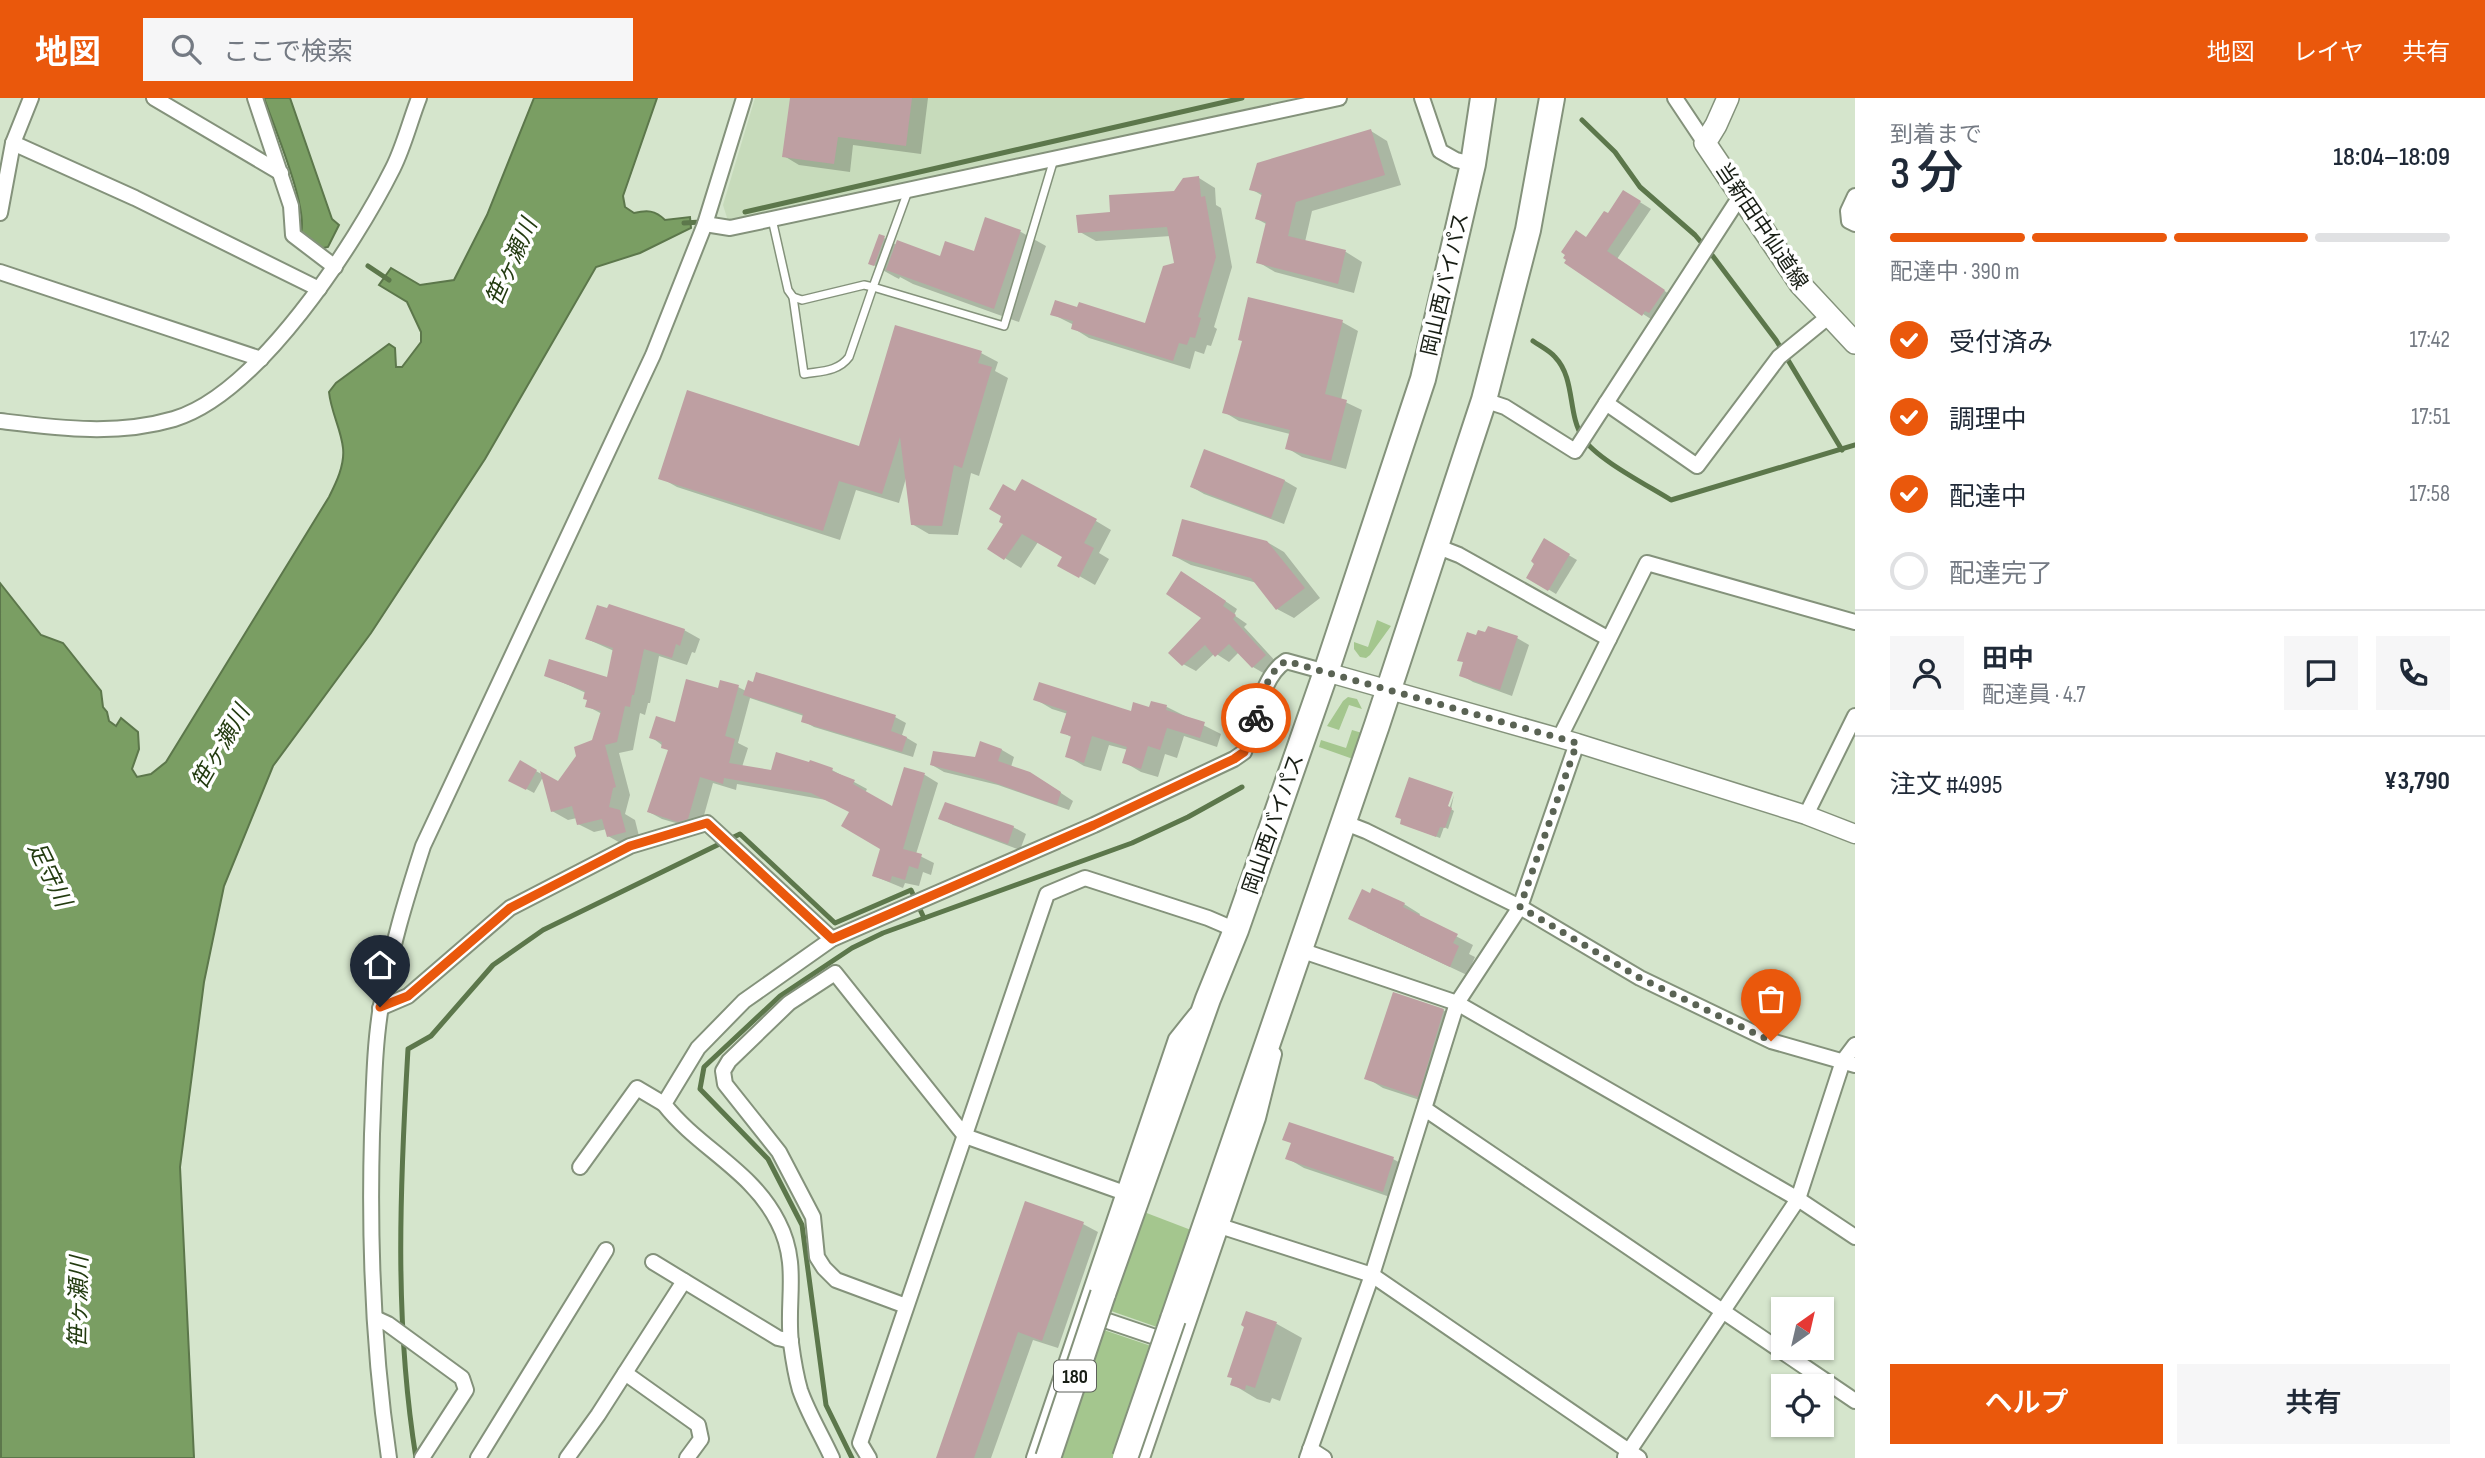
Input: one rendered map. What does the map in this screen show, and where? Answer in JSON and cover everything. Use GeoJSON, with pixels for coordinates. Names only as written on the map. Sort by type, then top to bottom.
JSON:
{"type":"FeatureCollection","features":[{"type":"Feature","properties":{"kind":"highway","name":"岡山西バイパス"},"geometry":{"type":"LineString","coordinates":[[1048,1458],[1103,1294],[1208,999],[1236,930],[1326,672],[1423,379],[1473,164],[1483,98]]}},
{"type":"Feature","properties":{"kind":"highway"},"geometry":{"type":"LineString","coordinates":[[1125,1458],[1279,1012],[1485,400],[1528,230],[1552,98]]}},
{"type":"Feature","properties":{"kind":"main road","name":"当新田中仙道線"},"geometry":{"type":"LineString","coordinates":[[1728,98],[1705,143],[1800,284],[1855,343]]}},
{"type":"Feature","properties":{"kind":"street"},"geometry":{"type":"LineString","coordinates":[[0,213],[13,142],[31,98]]}},
{"type":"Feature","properties":{"kind":"street"},"geometry":{"type":"LineString","coordinates":[[154,98],[281,173]]}},
{"type":"Feature","properties":{"kind":"street"},"geometry":{"type":"LineString","coordinates":[[255,98],[291,206],[293,235],[335,267]]}},
{"type":"Feature","properties":{"kind":"street"},"geometry":{"type":"LineString","coordinates":[[0,421],[63,429],[105,430],[141,426],[176,418],[200,407],[226,390],[261,359],[335,267],[394,166],[419,98]]}},
{"type":"Feature","properties":{"kind":"street"},"geometry":{"type":"LineString","coordinates":[[389,1458],[381,1403],[370,1263],[374,1083],[380,1007],[397,926],[423,846],[653,355],[705,224],[744,98]]}},
{"type":"Feature","properties":{"kind":"street"},"geometry":{"type":"LineString","coordinates":[[705,224],[730,228],[1339,98]]}},
{"type":"Feature","properties":{"kind":"street"},"geometry":{"type":"LineString","coordinates":[[1422,98],[1440,151],[1456,160],[1473,164]]}},
{"type":"Feature","properties":{"kind":"street"},"geometry":{"type":"LineString","coordinates":[[1675,98],[1705,143]]}},
{"type":"Feature","properties":{"kind":"street"},"geometry":{"type":"LineString","coordinates":[[13,142],[135,198],[319,289]]}},
{"type":"Feature","properties":{"kind":"street"},"geometry":{"type":"LineString","coordinates":[[1485,400],[1505,407],[1575,451],[1741,195]]}},
{"type":"Feature","properties":{"kind":"street"},"geometry":{"type":"LineString","coordinates":[[1855,196],[1848,211],[1849,220],[1855,225]]}},
{"type":"Feature","properties":{"kind":"street"},"geometry":{"type":"LineString","coordinates":[[0,272],[261,359]]}},
{"type":"Feature","properties":{"kind":"street"},"geometry":{"type":"LineString","coordinates":[[1606,403],[1697,466],[1784,353],[1828,317]]}},
{"type":"Feature","properties":{"kind":"street"},"geometry":{"type":"LineString","coordinates":[[1436,546],[1459,555],[1609,639]]}},
{"type":"Feature","properties":{"kind":"street"},"geometry":{"type":"LineString","coordinates":[[1324,1458],[1309,1453],[1372,1275],[1457,1003],[1520,907],[1568,741],[1609,639],[1647,563],[1855,622]]}},
{"type":"Feature","properties":{"kind":"street"},"geometry":{"type":"LineString","coordinates":[[664,1104],[673,1085],[698,1048],[744,1000],[832,939],[1094,825],[1244,752],[1268,680],[1275,668],[1286,661],[1568,741],[1805,815],[1855,834]]}},
{"type":"Feature","properties":{"kind":"street"},"geometry":{"type":"LineString","coordinates":[[1805,815],[1855,716]]}},
{"type":"Feature","properties":{"kind":"street"},"geometry":{"type":"LineString","coordinates":[[1343,822],[1520,907],[1640,978],[1771,1041],[1849,1063]]}},
{"type":"Feature","properties":{"kind":"street"},"geometry":{"type":"LineString","coordinates":[[380,1007],[408,996],[510,908],[630,846],[707,823],[832,939]]}},
{"type":"Feature","properties":{"kind":"street"},"geometry":{"type":"LineString","coordinates":[[869,1458],[860,1443],[1047,894],[1086,878],[1208,918],[1236,930]]}},
{"type":"Feature","properties":{"kind":"street"},"geometry":{"type":"LineString","coordinates":[[1300,950],[1457,1003],[1798,1199],[1855,1237]]}},
{"type":"Feature","properties":{"kind":"street"},"geometry":{"type":"LineString","coordinates":[[906,1306],[836,1280],[824,1268],[817,1257],[813,1217],[779,1152],[725,1084],[723,1071],[729,1061],[789,1003],[835,973],[965,1136],[1122,1192]]}},
{"type":"Feature","properties":{"kind":"street"},"geometry":{"type":"LineString","coordinates":[[1034,1458],[1176,1039],[1208,999]]}},
{"type":"Feature","properties":{"kind":"street"},"geometry":{"type":"LineString","coordinates":[[1142,1458],[1258,1118],[1272,1068],[1279,1012]]}},
{"type":"Feature","properties":{"kind":"street"},"geometry":{"type":"LineString","coordinates":[[1223,1227],[1372,1275],[1631,1456],[1798,1199],[1855,1045]]}},
{"type":"Feature","properties":{"kind":"street"},"geometry":{"type":"LineString","coordinates":[[580,1167],[637,1088],[664,1104],[675,1118],[741,1172],[766,1199],[780,1225],[791,1259],[791,1341],[800,1390],[832,1458]]}},
{"type":"Feature","properties":{"kind":"street"},"geometry":{"type":"LineString","coordinates":[[1425,1109],[1855,1401]]}},
{"type":"Feature","properties":{"kind":"street"},"geometry":{"type":"LineString","coordinates":[[478,1458],[606,1250]]}},
{"type":"Feature","properties":{"kind":"street"},"geometry":{"type":"LineString","coordinates":[[653,1262],[778,1338],[791,1341]]}},
{"type":"Feature","properties":{"kind":"street"},"geometry":{"type":"LineString","coordinates":[[567,1458],[684,1281]]}},
{"type":"Feature","properties":{"kind":"street"},"geometry":{"type":"LineString","coordinates":[[1082,1312],[1181,1345]]}},
{"type":"Feature","properties":{"kind":"street"},"geometry":{"type":"LineString","coordinates":[[375,1318],[388,1324],[462,1378],[466,1390],[422,1458]]}},
{"type":"Feature","properties":{"kind":"street"},"geometry":{"type":"LineString","coordinates":[[625,1373],[698,1425],[701,1439],[687,1458]]}},
{"type":"Feature","properties":{"kind":"lane"},"geometry":{"type":"LineString","coordinates":[[793,297],[802,300],[863,285],[1004,327],[1054,159]]}},
{"type":"Feature","properties":{"kind":"lane"},"geometry":{"type":"LineString","coordinates":[[772,219],[788,290],[793,297],[803,374],[835,369],[849,357],[908,190]]}},
{"type":"Feature","properties":{"kind":"shaded area"},"geometry":{"type":"Polygon","coordinates":[[[755,98],[1296,98],[729,224],[723,205],[755,98]]]}},
{"type":"Feature","properties":{"kind":"shaded area"},"geometry":{"type":"Polygon","coordinates":[[[1377,620],[1391,626],[1370,655],[1366,658],[1360,657],[1354,649],[1354,642],[1368,647],[1377,620]]]}},
{"type":"Feature","properties":{"kind":"shaded area"},"geometry":{"type":"Polygon","coordinates":[[[1348,697],[1357,699],[1362,709],[1349,705],[1339,730],[1327,726],[1343,701],[1348,697]]]}},
{"type":"Feature","properties":{"kind":"shaded area"},"geometry":{"type":"Polygon","coordinates":[[[1352,730],[1362,733],[1353,759],[1319,747],[1321,740],[1346,748],[1352,730]]]}},
{"type":"Feature","properties":{"kind":"shaded area"},"geometry":{"type":"Polygon","coordinates":[[[1144,1212],[1191,1230],[1157,1327],[1111,1311],[1144,1212]]]}},
{"type":"Feature","properties":{"kind":"shaded area"},"geometry":{"type":"Polygon","coordinates":[[[1104,1330],[1151,1346],[1114,1458],[1061,1458],[1104,1330]]]}},
{"type":"Feature","properties":{"kind":"water"},"geometry":{"type":"Polygon","coordinates":[[[264,98],[290,98],[332,219],[339,225],[328,247],[319,249],[300,235],[302,224],[296,189],[264,98]]]}},
{"type":"Feature","properties":{"kind":"water"},"geometry":{"type":"Polygon","coordinates":[[[534,98],[657,98],[623,196],[625,207],[634,213],[654,213],[665,220],[690,217],[691,228],[640,253],[596,267],[485,459],[371,633],[273,766],[224,886],[204,982],[180,1167],[194,1458],[1,1458],[0,583],[41,635],[63,643],[101,691],[103,707],[109,721],[116,726],[121,718],[138,732],[139,749],[132,769],[137,777],[151,774],[166,762],[334,486],[341,467],[343,448],[329,392],[336,383],[389,344],[395,348],[396,367],[402,367],[421,342],[421,332],[407,302],[379,285],[391,268],[420,285],[454,280],[487,215],[534,98]]]}},
{"type":"Feature","properties":{"kind":"building"},"geometry":{"type":"Polygon","coordinates":[[[790,98],[912,98],[906,146],[838,137],[834,164],[782,157],[790,98]]]}},
{"type":"Feature","properties":{"kind":"building"},"geometry":{"type":"Polygon","coordinates":[[[1371,129],[1385,175],[1296,202],[1288,236],[1346,250],[1338,284],[1256,263],[1266,222],[1255,219],[1262,193],[1249,190],[1257,163],[1371,129]]]}},
{"type":"Feature","properties":{"kind":"building"},"geometry":{"type":"Polygon","coordinates":[[[1199,176],[1201,197],[1205,196],[1216,257],[1198,317],[1201,318],[1195,338],[1190,337],[1187,345],[1179,343],[1173,361],[1071,329],[1073,321],[1050,315],[1055,300],[1077,307],[1079,302],[1145,323],[1163,266],[1174,263],[1167,227],[1078,233],[1076,215],[1110,212],[1109,195],[1174,191],[1183,178],[1199,176]]]}},
{"type":"Feature","properties":{"kind":"building"},"geometry":{"type":"Polygon","coordinates":[[[1623,190],[1641,201],[1607,251],[1665,290],[1649,313],[1645,311],[1642,316],[1564,263],[1565,255],[1561,252],[1576,230],[1586,237],[1604,211],[1608,213],[1623,190]]]}},
{"type":"Feature","properties":{"kind":"building"},"geometry":{"type":"Polygon","coordinates":[[[985,217],[1021,230],[994,309],[886,270],[897,240],[940,256],[945,241],[974,251],[985,217]]]}},
{"type":"Feature","properties":{"kind":"building"},"geometry":{"type":"Polygon","coordinates":[[[879,234],[885,236],[874,266],[868,264],[879,234]]]}},
{"type":"Feature","properties":{"kind":"building"},"geometry":{"type":"Polygon","coordinates":[[[1248,297],[1343,320],[1325,394],[1347,400],[1331,461],[1285,449],[1290,430],[1222,413],[1242,341],[1238,340],[1248,297]]]}},
{"type":"Feature","properties":{"kind":"building"},"geometry":{"type":"Polygon","coordinates":[[[895,325],[982,351],[978,363],[992,367],[962,468],[954,465],[942,526],[911,525],[900,437],[882,494],[839,481],[823,531],[658,479],[687,390],[859,446],[895,325]]]}},
{"type":"Feature","properties":{"kind":"building"},"geometry":{"type":"Polygon","coordinates":[[[1204,449],[1285,480],[1271,518],[1190,487],[1204,449]]]}},
{"type":"Feature","properties":{"kind":"building"},"geometry":{"type":"Polygon","coordinates":[[[1022,479],[1097,519],[1084,543],[1094,548],[1079,578],[1057,566],[1062,557],[1022,534],[1004,560],[987,549],[1003,524],[999,522],[1001,516],[989,509],[1003,484],[1015,491],[1022,479]]]}},
{"type":"Feature","properties":{"kind":"building"},"geometry":{"type":"Polygon","coordinates":[[[1182,519],[1267,541],[1305,588],[1276,610],[1251,578],[1172,556],[1182,519]]]}},
{"type":"Feature","properties":{"kind":"building"},"geometry":{"type":"Polygon","coordinates":[[[1544,538],[1570,554],[1548,591],[1526,578],[1534,564],[1531,561],[1544,538]]]}},
{"type":"Feature","properties":{"kind":"building"},"geometry":{"type":"Polygon","coordinates":[[[1181,571],[1226,601],[1223,606],[1236,615],[1233,619],[1266,655],[1252,668],[1229,644],[1215,657],[1205,645],[1182,666],[1168,653],[1201,618],[1166,594],[1181,571]]]}},
{"type":"Feature","properties":{"kind":"building"},"geometry":{"type":"Polygon","coordinates":[[[609,604],[685,629],[680,646],[676,644],[672,658],[644,649],[634,695],[630,707],[625,706],[617,742],[605,745],[616,787],[613,788],[609,807],[620,810],[626,832],[607,837],[602,819],[577,825],[572,806],[551,812],[540,771],[558,781],[576,756],[574,747],[592,740],[601,711],[585,707],[585,691],[544,676],[549,659],[607,677],[613,648],[585,639],[597,605],[607,608],[609,604]]]}},
{"type":"Feature","properties":{"kind":"building"},"geometry":{"type":"Polygon","coordinates":[[[1488,626],[1518,636],[1500,690],[1459,676],[1463,662],[1457,661],[1467,632],[1476,635],[1478,630],[1485,632],[1488,626]]]}},
{"type":"Feature","properties":{"kind":"building"},"geometry":{"type":"Polygon","coordinates":[[[756,672],[896,715],[891,731],[907,737],[902,752],[801,722],[803,714],[743,695],[748,680],[753,682],[756,672]]]}},
{"type":"Feature","properties":{"kind":"building"},"geometry":{"type":"Polygon","coordinates":[[[686,679],[718,688],[720,680],[739,685],[725,736],[735,739],[729,763],[771,770],[776,752],[809,762],[810,760],[855,780],[853,784],[892,806],[904,767],[925,773],[903,849],[922,854],[918,869],[909,866],[905,880],[892,876],[890,882],[872,876],[880,849],[841,826],[849,812],[811,793],[724,778],[723,784],[700,777],[688,819],[678,822],[647,812],[668,750],[661,748],[662,742],[649,738],[656,716],[675,722],[686,679]]]}},
{"type":"Feature","properties":{"kind":"building"},"geometry":{"type":"Polygon","coordinates":[[[1039,682],[1131,711],[1133,702],[1149,707],[1151,701],[1167,705],[1166,710],[1205,722],[1200,738],[1167,728],[1160,750],[1148,746],[1141,769],[1122,763],[1127,747],[1092,736],[1084,763],[1065,757],[1071,736],[1060,733],[1067,711],[1033,700],[1039,682]]]}},
{"type":"Feature","properties":{"kind":"building"},"geometry":{"type":"Polygon","coordinates":[[[980,741],[1002,749],[998,761],[1030,772],[1061,792],[1057,805],[984,779],[930,765],[933,751],[975,757],[980,741]]]}},
{"type":"Feature","properties":{"kind":"building"},"geometry":{"type":"Polygon","coordinates":[[[520,760],[537,770],[526,790],[508,781],[520,760]]]}},
{"type":"Feature","properties":{"kind":"building"},"geometry":{"type":"Polygon","coordinates":[[[1409,777],[1453,792],[1448,806],[1452,808],[1445,828],[1440,827],[1436,837],[1400,824],[1401,819],[1395,817],[1409,777]]]}},
{"type":"Feature","properties":{"kind":"building"},"geometry":{"type":"Polygon","coordinates":[[[945,802],[1014,826],[1008,844],[938,819],[945,802]]]}},
{"type":"Feature","properties":{"kind":"building"},"geometry":{"type":"Polygon","coordinates":[[[1372,888],[1405,903],[1403,907],[1458,934],[1453,943],[1459,946],[1450,967],[1348,919],[1362,889],[1370,893],[1372,888]]]}},
{"type":"Feature","properties":{"kind":"building"},"geometry":{"type":"Polygon","coordinates":[[[1393,992],[1444,1009],[1418,1097],[1364,1079],[1393,992]]]}},
{"type":"Feature","properties":{"kind":"building"},"geometry":{"type":"Polygon","coordinates":[[[1289,1122],[1394,1157],[1383,1192],[1285,1159],[1291,1143],[1282,1140],[1289,1122]]]}},
{"type":"Feature","properties":{"kind":"building"},"geometry":{"type":"Polygon","coordinates":[[[1025,1201],[1084,1222],[1042,1341],[1018,1332],[974,1458],[936,1458],[1025,1201]]]}},
{"type":"Feature","properties":{"kind":"building"},"geometry":{"type":"Polygon","coordinates":[[[1246,1311],[1277,1322],[1255,1388],[1246,1385],[1245,1390],[1230,1385],[1232,1378],[1227,1377],[1244,1327],[1241,1325],[1246,1311]]]}},
{"type":"Feature","properties":{"kind":"waterway"},"geometry":{"type":"LineString","coordinates":[[745,212],[1242,98]]}},
{"type":"Feature","properties":{"kind":"waterway"},"geometry":{"type":"LineString","coordinates":[[1582,120],[1615,152],[1640,187],[1695,235],[1712,255],[1776,340],[1842,450]]}},
{"type":"Feature","properties":{"kind":"waterway"},"geometry":{"type":"LineString","coordinates":[[684,223],[701,222]]}},
{"type":"Feature","properties":{"kind":"waterway"},"geometry":{"type":"LineString","coordinates":[[368,266],[389,280]]}},
{"type":"Feature","properties":{"kind":"waterway"},"geometry":{"type":"LineString","coordinates":[[1533,341],[1553,355],[1562,366],[1578,429],[1583,438],[1599,455],[1671,500],[1855,445]]}},
{"type":"Feature","properties":{"kind":"waterway"},"geometry":{"type":"LineString","coordinates":[[852,1458],[826,1405],[802,1225],[768,1159],[700,1089],[704,1067],[780,996],[852,948],[883,933],[1132,843],[1188,817],[1242,787]]}},
{"type":"Feature","properties":{"kind":"waterway"},"geometry":{"type":"LineString","coordinates":[[416,1458],[404,1356],[401,1254],[408,1049],[431,1036],[493,965],[543,930],[740,834],[835,923],[911,890],[924,918]]}},
{"type":"Feature","properties":{"kind":"way so far"},"geometry":{"type":"LineString","coordinates":[[1256,718],[1268,680],[1275,668],[1286,661],[1577,743],[1520,907],[1640,978],[1771,1041]]}},
{"type":"Feature","properties":{"kind":"route"},"geometry":{"type":"LineString","coordinates":[[380,1007],[408,996],[510,908],[630,846],[707,823],[832,939],[1094,825],[1234,759],[1244,752],[1256,718]]}},
{"type":"Feature","properties":{"kind":"water label","name":"笹ヶ瀬川"},"geometry":{"type":"Point","coordinates":[511,262]}},
{"type":"Feature","properties":{"kind":"water label","name":"笹ヶ瀬川"},"geometry":{"type":"Point","coordinates":[220,747]}},
{"type":"Feature","properties":{"kind":"water label","name":"足守川"},"geometry":{"type":"Point","coordinates":[50,874]}},
{"type":"Feature","properties":{"kind":"water label","name":"笹ヶ瀬川"},"geometry":{"type":"Point","coordinates":[78,1302]}}]}
